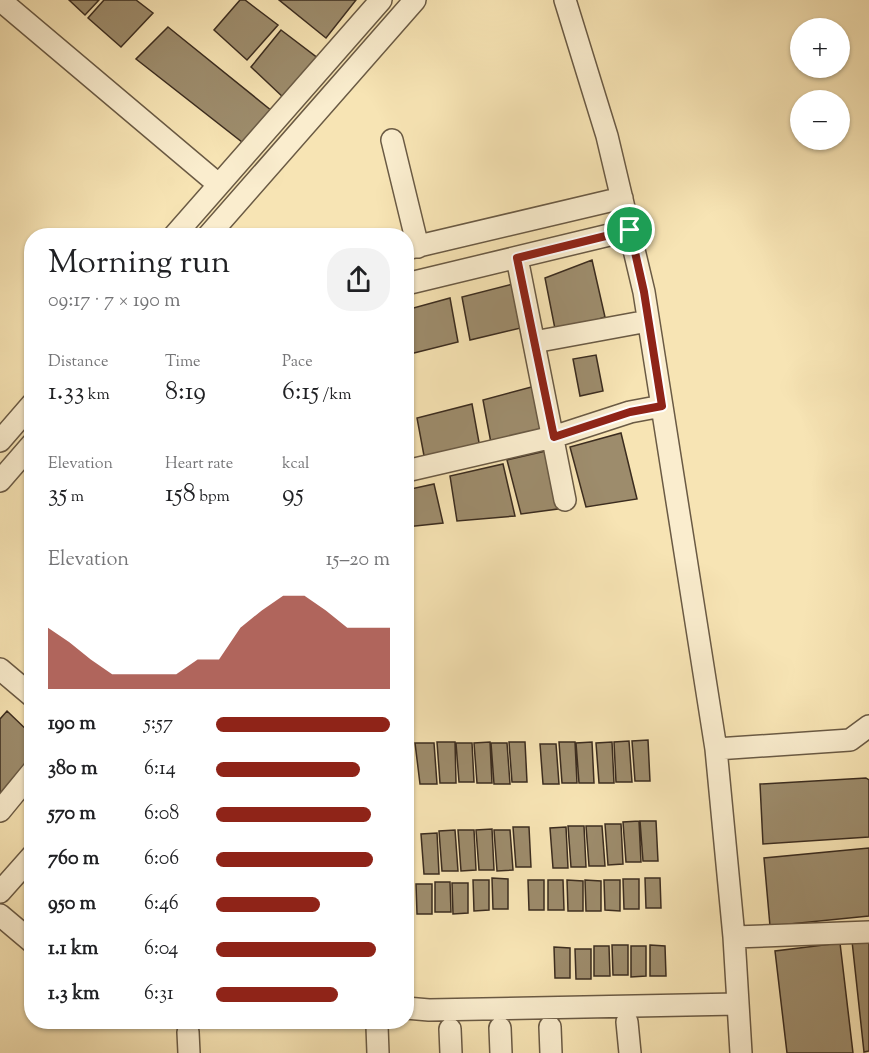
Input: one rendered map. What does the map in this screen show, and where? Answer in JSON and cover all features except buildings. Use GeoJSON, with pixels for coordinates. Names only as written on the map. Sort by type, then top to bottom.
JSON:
{"type":"FeatureCollection","features":[{"type":"Feature","properties":{"kind":"street"},"geometry":{"type":"LineString","coordinates":[[0,0],[218,184]]}},
{"type":"Feature","properties":{"kind":"street"},"geometry":{"type":"LineString","coordinates":[[181,228],[381,0]]}},
{"type":"Feature","properties":{"kind":"street"},"geometry":{"type":"LineString","coordinates":[[215,228],[415,0]]}},
{"type":"Feature","properties":{"kind":"street"},"geometry":{"type":"LineString","coordinates":[[565,0],[607,136],[630,230],[648,321],[716,749],[734,937],[741,1053]]}},
{"type":"Feature","properties":{"kind":"street"},"geometry":{"type":"LineString","coordinates":[[392,140],[408,228]]}},
{"type":"Feature","properties":{"kind":"street"},"geometry":{"type":"LineString","coordinates":[[414,248],[622,198]]}},
{"type":"Feature","properties":{"kind":"street"},"geometry":{"type":"LineString","coordinates":[[414,282],[630,230]]}},
{"type":"Feature","properties":{"kind":"street"},"geometry":{"type":"LineString","coordinates":[[517,258],[566,500]]}},
{"type":"Feature","properties":{"kind":"street"},"geometry":{"type":"LineString","coordinates":[[534,342],[648,321]]}},
{"type":"Feature","properties":{"kind":"street"},"geometry":{"type":"LineString","coordinates":[[414,469],[554,437],[630,412],[662,406]]}},
{"type":"Feature","properties":{"kind":"street"},"geometry":{"type":"LineString","coordinates":[[0,441],[24,413]]}},
{"type":"Feature","properties":{"kind":"street"},"geometry":{"type":"LineString","coordinates":[[0,481],[24,453]]}},
{"type":"Feature","properties":{"kind":"street"},"geometry":{"type":"LineString","coordinates":[[0,669],[24,689]]}},
{"type":"Feature","properties":{"kind":"street"},"geometry":{"type":"LineString","coordinates":[[716,749],[850,740],[869,726]]}},
{"type":"Feature","properties":{"kind":"street"},"geometry":{"type":"LineString","coordinates":[[0,812],[24,782]]}},
{"type":"Feature","properties":{"kind":"street"},"geometry":{"type":"LineString","coordinates":[[0,892],[24,866]]}},
{"type":"Feature","properties":{"kind":"street"},"geometry":{"type":"LineString","coordinates":[[0,915],[24,935]]}},
{"type":"Feature","properties":{"kind":"street"},"geometry":{"type":"LineString","coordinates":[[734,937],[869,932]]}},
{"type":"Feature","properties":{"kind":"street"},"geometry":{"type":"LineString","coordinates":[[414,1009],[737,1004]]}},
{"type":"Feature","properties":{"kind":"street"},"geometry":{"type":"LineString","coordinates":[[627,1022],[630,1053]]}},
{"type":"Feature","properties":{"kind":"street"},"geometry":{"type":"LineString","coordinates":[[550,1027],[551,1053]]}},
{"type":"Feature","properties":{"kind":"street"},"geometry":{"type":"LineString","coordinates":[[500,1028],[501,1053]]}},
{"type":"Feature","properties":{"kind":"street"},"geometry":{"type":"LineString","coordinates":[[377,1029],[378,1053]]}},
{"type":"Feature","properties":{"kind":"street"},"geometry":{"type":"LineString","coordinates":[[450,1029],[451,1053]]}},
{"type":"Feature","properties":{"kind":"route"},"geometry":{"type":"LineString","coordinates":[[630,230],[644,292],[662,406],[630,412],[554,437],[517,258],[630,230]]}}]}
